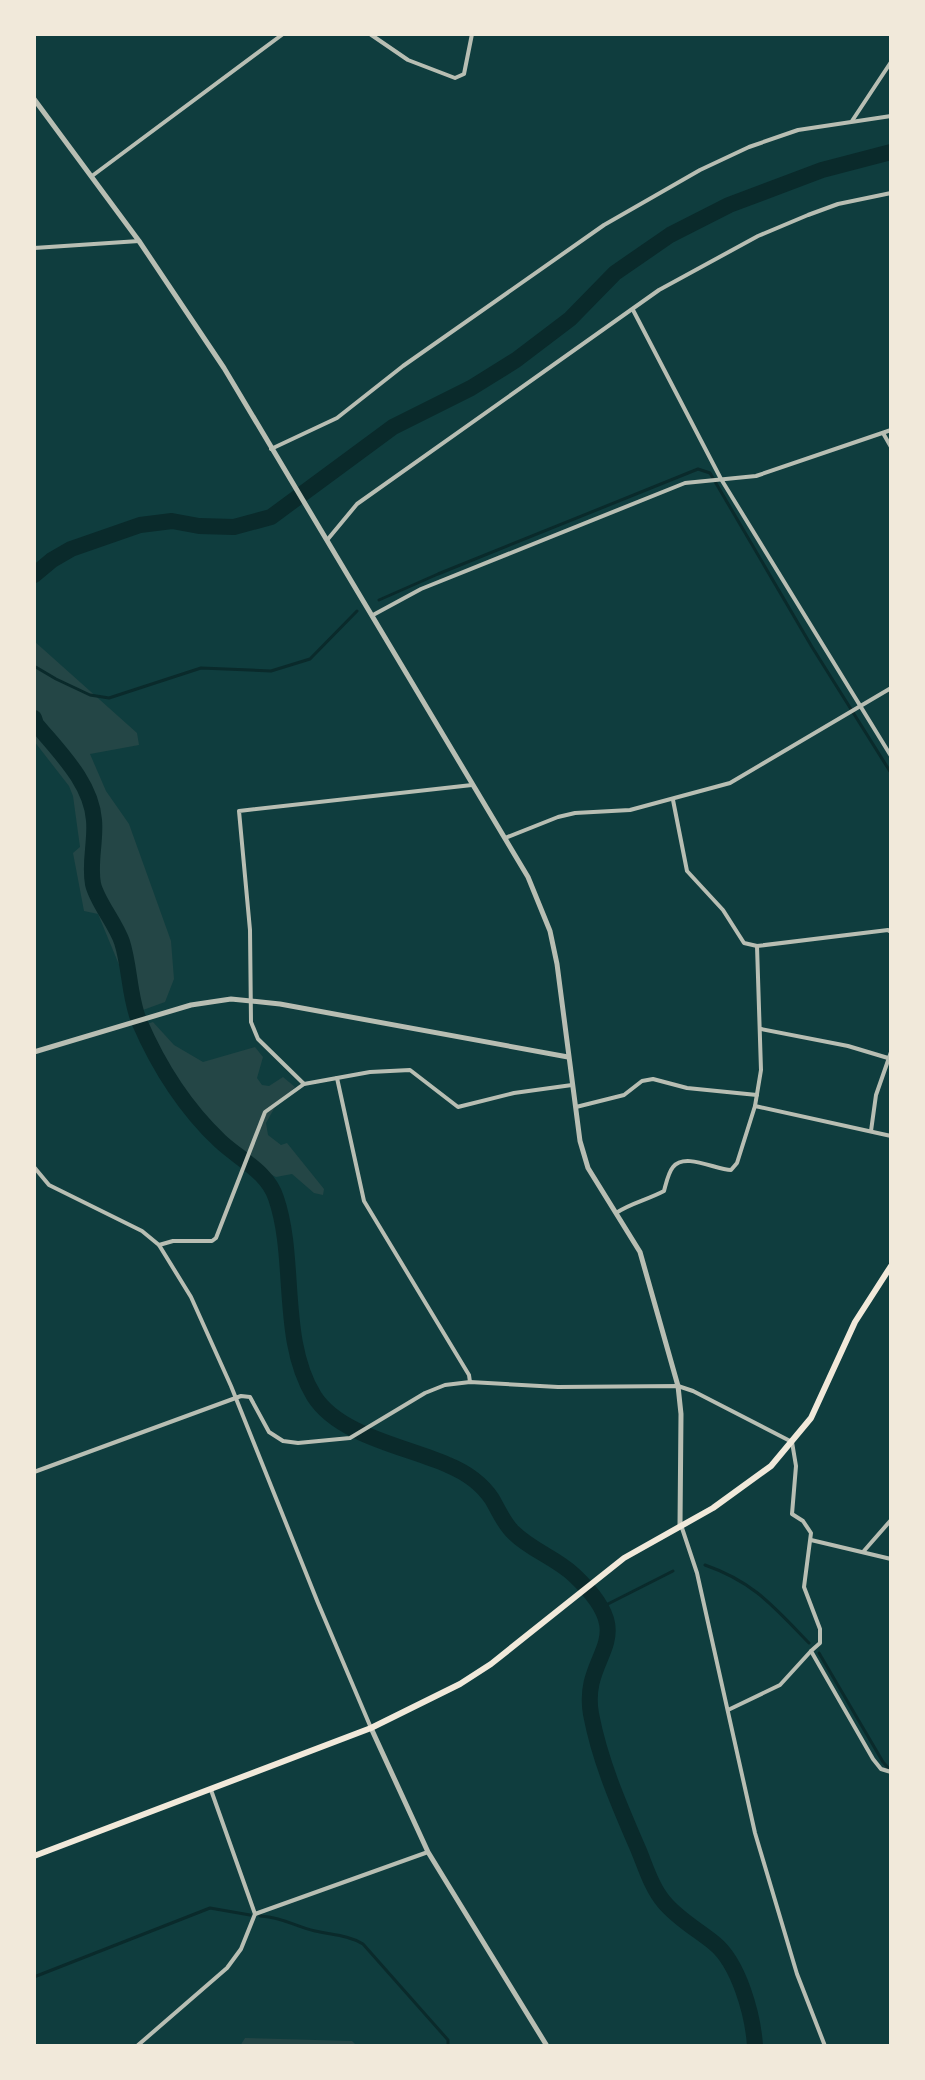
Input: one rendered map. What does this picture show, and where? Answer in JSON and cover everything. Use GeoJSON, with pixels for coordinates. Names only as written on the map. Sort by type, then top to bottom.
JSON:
{"type":"FeatureCollection","features":[{"type":"Feature","properties":{"kind":"main road"},"geometry":{"type":"LineString","coordinates":[[34,1856],[371,1728],[470,1678],[523,1641],[624,1558],[744,1488],[771,1466],[811,1418],[855,1322],[891,1266]]}},
{"type":"Feature","properties":{"kind":"street"},"geometry":{"type":"LineString","coordinates":[[92,176],[283,34]]}},
{"type":"Feature","properties":{"kind":"street"},"geometry":{"type":"LineString","coordinates":[[370,34],[408,60],[455,78],[464,74],[472,34]]}},
{"type":"Feature","properties":{"kind":"street"},"geometry":{"type":"LineString","coordinates":[[852,121],[891,62]]}},
{"type":"Feature","properties":{"kind":"street"},"geometry":{"type":"LineString","coordinates":[[34,99],[139,241],[224,368],[475,785],[528,877],[550,931],[575,1107],[588,1168],[634,1239],[645,1264],[678,1386],[681,1414],[680,1525],[697,1573],[745,1794],[768,1879],[797,1974],[825,2046]]}},
{"type":"Feature","properties":{"kind":"street"},"geometry":{"type":"LineString","coordinates":[[271,449],[337,418],[403,366],[604,225],[700,170],[749,147],[798,130],[891,116]]}},
{"type":"Feature","properties":{"kind":"street"},"geometry":{"type":"LineString","coordinates":[[328,539],[357,504],[659,290],[758,236],[838,204],[891,193]]}},
{"type":"Feature","properties":{"kind":"street"},"geometry":{"type":"LineString","coordinates":[[34,248],[139,241]]}},
{"type":"Feature","properties":{"kind":"street"},"geometry":{"type":"LineString","coordinates":[[633,310],[721,479],[891,756]]}},
{"type":"Feature","properties":{"kind":"street"},"geometry":{"type":"LineString","coordinates":[[373,615],[421,589],[685,483],[756,476],[891,430]]}},
{"type":"Feature","properties":{"kind":"street"},"geometry":{"type":"LineString","coordinates":[[883,433],[891,447]]}},
{"type":"Feature","properties":{"kind":"street"},"geometry":{"type":"LineString","coordinates":[[505,838],[575,813],[620,811],[730,783],[891,688]]}},
{"type":"Feature","properties":{"kind":"street"},"geometry":{"type":"LineString","coordinates":[[304,1084],[258,1039],[251,1022],[249,919],[239,811],[475,785]]}},
{"type":"Feature","properties":{"kind":"street"},"geometry":{"type":"LineString","coordinates":[[673,799],[687,871],[723,910],[744,943],[757,946],[891,932]]}},
{"type":"Feature","properties":{"kind":"street"},"geometry":{"type":"LineString","coordinates":[[616,1213],[633,1202],[649,1199],[664,1191],[673,1167],[680,1162],[731,1170],[737,1163],[755,1106],[761,1070],[757,946]]}},
{"type":"Feature","properties":{"kind":"street"},"geometry":{"type":"LineString","coordinates":[[34,1052],[211,1001],[250,999],[568,1057]]}},
{"type":"Feature","properties":{"kind":"street"},"geometry":{"type":"LineString","coordinates":[[761,1029],[890,1055],[876,1095],[871,1131]]}},
{"type":"Feature","properties":{"kind":"street"},"geometry":{"type":"LineString","coordinates":[[159,1245],[173,1241],[212,1241],[216,1238],[265,1112],[304,1084],[370,1072],[410,1070],[458,1107],[514,1093],[572,1085]]}},
{"type":"Feature","properties":{"kind":"street"},"geometry":{"type":"LineString","coordinates":[[337,1078],[364,1201],[469,1375],[470,1382]]}},
{"type":"Feature","properties":{"kind":"street"},"geometry":{"type":"LineString","coordinates":[[575,1107],[624,1095],[642,1081],[653,1079],[687,1088],[757,1095]]}},
{"type":"Feature","properties":{"kind":"street"},"geometry":{"type":"LineString","coordinates":[[755,1106],[891,1136]]}},
{"type":"Feature","properties":{"kind":"street"},"geometry":{"type":"LineString","coordinates":[[34,1167],[49,1185],[142,1231],[159,1245],[191,1297],[371,1728],[428,1852],[547,2046]]}},
{"type":"Feature","properties":{"kind":"street"},"geometry":{"type":"LineString","coordinates":[[883,1276],[891,1282]]}},
{"type":"Feature","properties":{"kind":"street"},"geometry":{"type":"LineString","coordinates":[[34,1472],[241,1396],[250,1397],[269,1432],[283,1441],[312,1442],[350,1438],[425,1393],[445,1385],[470,1382],[558,1387],[678,1386],[693,1391],[792,1442],[796,1466],[792,1514],[808,1526],[811,1540],[804,1587],[820,1629],[820,1643],[780,1685],[728,1710]]}},
{"type":"Feature","properties":{"kind":"street"},"geometry":{"type":"LineString","coordinates":[[863,1552],[891,1520]]}},
{"type":"Feature","properties":{"kind":"street"},"geometry":{"type":"LineString","coordinates":[[811,1540],[891,1559]]}},
{"type":"Feature","properties":{"kind":"street"},"geometry":{"type":"LineString","coordinates":[[811,1651],[873,1759],[881,1769],[891,1772]]}},
{"type":"Feature","properties":{"kind":"street"},"geometry":{"type":"LineString","coordinates":[[137,2046],[227,1968],[241,1949],[255,1914],[211,1790]]}},
{"type":"Feature","properties":{"kind":"street"},"geometry":{"type":"LineString","coordinates":[[255,1914],[428,1852]]}},
{"type":"Feature","properties":{"kind":"shaded area"},"geometry":{"type":"Polygon","coordinates":[[[34,641],[137,733],[139,745],[90,754],[106,791],[129,824],[171,941],[174,979],[165,1002],[132,1014],[122,972],[98,914],[84,911],[73,853],[80,847],[73,796],[69,786],[34,741],[34,641]]]}},
{"type":"Feature","properties":{"kind":"shaded area"},"geometry":{"type":"Polygon","coordinates":[[[153,1022],[174,1045],[203,1062],[255,1047],[263,1057],[257,1078],[262,1085],[269,1086],[283,1077],[295,1087],[275,1107],[266,1123],[268,1135],[281,1145],[287,1143],[324,1189],[323,1195],[314,1193],[292,1174],[276,1177],[270,1174],[231,1147],[207,1125],[174,1085],[138,1027],[153,1022]]]}},
{"type":"Feature","properties":{"kind":"shaded area"},"geometry":{"type":"Polygon","coordinates":[[[245,2038],[352,2041],[357,2046],[240,2046],[245,2038]]]}},
{"type":"Feature","properties":{"kind":"waterway"},"geometry":{"type":"LineString","coordinates":[[34,575],[71,549],[140,525],[172,521],[234,527],[271,517],[393,427],[471,388],[516,360],[570,319],[615,273],[670,235],[729,205],[822,170],[891,152]]}},
{"type":"Feature","properties":{"kind":"waterway"},"geometry":{"type":"LineString","coordinates":[[379,600],[698,469],[710,473],[812,647],[891,773]]}},
{"type":"Feature","properties":{"kind":"waterway"},"geometry":{"type":"LineString","coordinates":[[34,666],[90,695],[109,698],[201,668],[271,671],[310,659],[357,611]]}},
{"type":"Feature","properties":{"kind":"waterway"},"geometry":{"type":"LineString","coordinates":[[34,718],[80,780],[92,806],[93,884],[122,942],[131,992],[146,1037],[195,1115],[220,1141],[260,1173],[276,1198],[286,1247],[296,1350],[314,1396],[325,1410],[357,1431],[448,1465],[473,1479],[492,1499],[514,1533],[567,1569],[595,1598],[605,1616],[608,1632],[590,1693],[591,1714],[611,1784],[660,1896],[675,1914],[714,1943],[731,1963],[748,2005],[755,2046]]}},
{"type":"Feature","properties":{"kind":"waterway"},"geometry":{"type":"LineString","coordinates":[[705,1565],[750,1588],[774,1607],[809,1643]]}},
{"type":"Feature","properties":{"kind":"waterway"},"geometry":{"type":"LineString","coordinates":[[602,1607],[673,1571]]}},
{"type":"Feature","properties":{"kind":"waterway"},"geometry":{"type":"LineString","coordinates":[[819,1653],[890,1770]]}},
{"type":"Feature","properties":{"kind":"waterway"},"geometry":{"type":"LineString","coordinates":[[34,1977],[210,1908],[250,1915]]}},
{"type":"Feature","properties":{"kind":"waterway"},"geometry":{"type":"LineString","coordinates":[[260,1916],[363,1944],[448,2040],[448,2046]]}}]}
